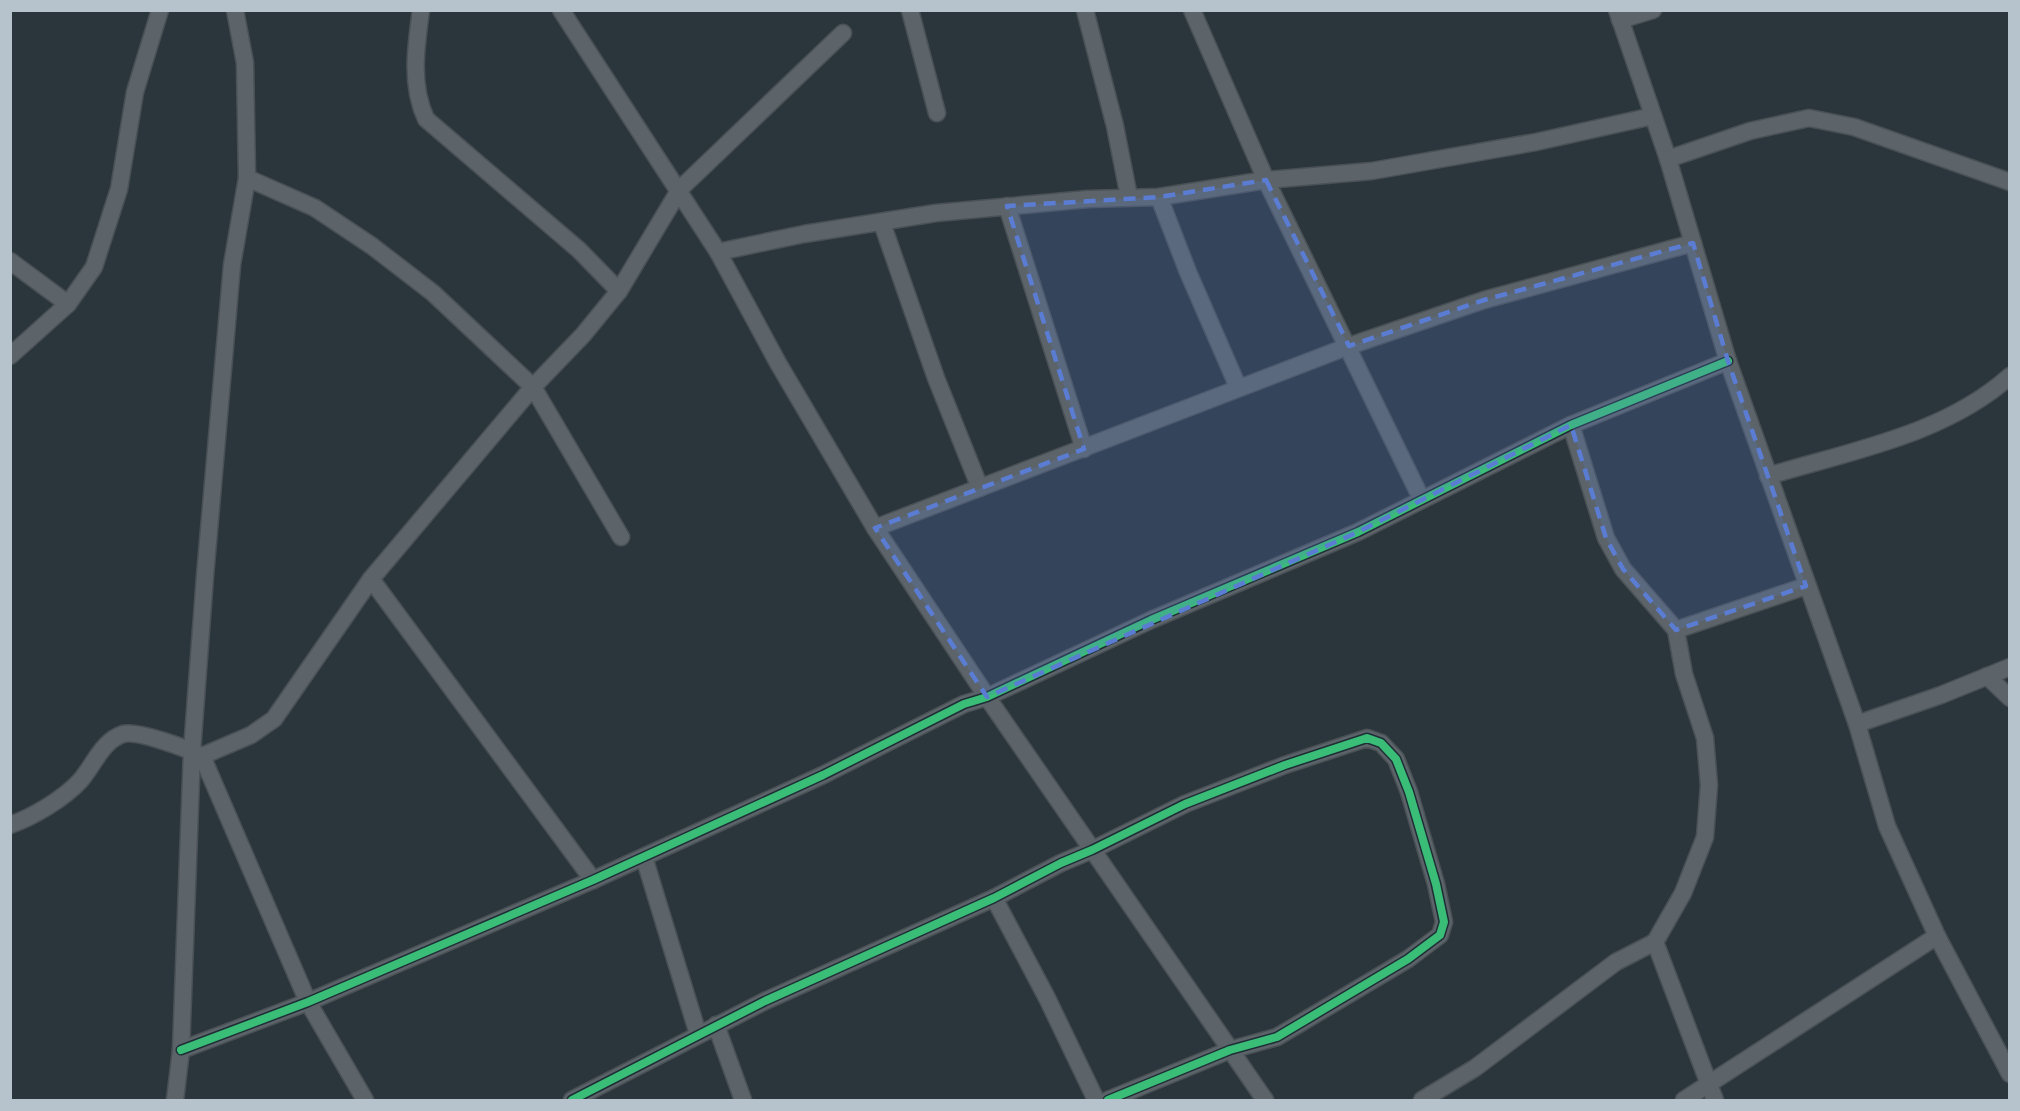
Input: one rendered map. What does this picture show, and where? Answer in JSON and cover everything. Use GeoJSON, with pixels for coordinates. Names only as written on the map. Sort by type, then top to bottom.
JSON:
{"type":"FeatureCollection","features":[{"type":"Feature","properties":{"kind":"street"},"geometry":{"type":"LineString","coordinates":[[10,356],[68,304],[94,267],[119,189],[135,92],[160,10]]}},
{"type":"Feature","properties":{"kind":"street"},"geometry":{"type":"LineString","coordinates":[[175,1101],[182,1050],[197,754],[232,266],[247,178],[245,63],[235,10]]}},
{"type":"Feature","properties":{"kind":"street"},"geometry":{"type":"LineString","coordinates":[[421,10],[417,38],[416,84],[426,119],[579,250],[619,291]]}},
{"type":"Feature","properties":{"kind":"street"},"geometry":{"type":"LineString","coordinates":[[561,10],[680,189],[718,252],[778,363],[875,528],[987,697],[1265,1101]]}},
{"type":"Feature","properties":{"kind":"street"},"geometry":{"type":"LineString","coordinates":[[910,10],[937,113]]}},
{"type":"Feature","properties":{"kind":"street"},"geometry":{"type":"LineString","coordinates":[[1084,10],[1116,126],[1129,196]]}},
{"type":"Feature","properties":{"kind":"street"},"geometry":{"type":"LineString","coordinates":[[1192,10],[1266,180],[1349,346],[1421,498]]}},
{"type":"Feature","properties":{"kind":"street"},"geometry":{"type":"LineString","coordinates":[[1653,10],[1618,15],[1668,159],[1728,362],[1857,724],[1887,826],[1937,936],[2010,1074]]}},
{"type":"Feature","properties":{"kind":"street"},"geometry":{"type":"LineString","coordinates":[[10,825],[51,803],[79,782],[107,743],[124,734],[197,754],[251,735],[274,719],[371,579],[533,387],[583,335],[619,291],[680,189],[843,33]]}},
{"type":"Feature","properties":{"kind":"street"},"geometry":{"type":"LineString","coordinates":[[718,252],[804,234],[936,213],[1129,196],[1159,197],[1266,180],[1372,171],[1536,142],[1653,116]]}},
{"type":"Feature","properties":{"kind":"street"},"geometry":{"type":"LineString","coordinates":[[1668,159],[1750,131],[1809,118],[1854,127],[2010,182]]}},
{"type":"Feature","properties":{"kind":"street"},"geometry":{"type":"LineString","coordinates":[[247,178],[315,208],[372,246],[433,293],[533,387],[621,537]]}},
{"type":"Feature","properties":{"kind":"street"},"geometry":{"type":"LineString","coordinates":[[1159,197],[1188,272],[1238,387]]}},
{"type":"Feature","properties":{"kind":"street"},"geometry":{"type":"LineString","coordinates":[[1007,206],[1084,449]]}},
{"type":"Feature","properties":{"kind":"street"},"geometry":{"type":"LineString","coordinates":[[882,223],[936,378],[980,488]]}},
{"type":"Feature","properties":{"kind":"street"},"geometry":{"type":"LineString","coordinates":[[875,528],[1349,346],[1484,300],[1693,243]]}},
{"type":"Feature","properties":{"kind":"street"},"geometry":{"type":"LineString","coordinates":[[10,261],[68,304]]}},
{"type":"Feature","properties":{"kind":"street"},"geometry":{"type":"LineString","coordinates":[[182,1050],[308,1002],[593,880],[823,775],[964,704],[987,697],[1151,620],[1358,532],[1421,498],[1571,425],[1728,362]]}},
{"type":"Feature","properties":{"kind":"street"},"geometry":{"type":"LineString","coordinates":[[1768,476],[1924,428],[1980,401],[2010,376]]}},
{"type":"Feature","properties":{"kind":"street"},"geometry":{"type":"LineString","coordinates":[[1422,1101],[1475,1068],[1616,962],[1655,942],[1683,893],[1705,837],[1709,785],[1705,738],[1684,674],[1676,630],[1623,569],[1606,538],[1571,425]]}},
{"type":"Feature","properties":{"kind":"street"},"geometry":{"type":"LineString","coordinates":[[371,579],[593,880]]}},
{"type":"Feature","properties":{"kind":"street"},"geometry":{"type":"LineString","coordinates":[[1676,630],[1806,586]]}},
{"type":"Feature","properties":{"kind":"street"},"geometry":{"type":"LineString","coordinates":[[1857,724],[2010,667]]}},
{"type":"Feature","properties":{"kind":"street"},"geometry":{"type":"LineString","coordinates":[[1987,676],[2010,698]]}},
{"type":"Feature","properties":{"kind":"street"},"geometry":{"type":"LineString","coordinates":[[572,1101],[595,1095],[716,1025],[994,898],[1061,862],[1092,850],[1185,804],[1285,765],[1367,738],[1381,743],[1396,759],[1409,792],[1436,884],[1444,922],[1440,935],[1408,959],[1277,1037],[1230,1050],[1108,1101]]}},
{"type":"Feature","properties":{"kind":"street"},"geometry":{"type":"LineString","coordinates":[[197,754],[308,1002],[365,1101]]}},
{"type":"Feature","properties":{"kind":"street"},"geometry":{"type":"LineString","coordinates":[[644,857],[698,1034]]}},
{"type":"Feature","properties":{"kind":"street"},"geometry":{"type":"LineString","coordinates":[[994,898],[1047,998],[1096,1101]]}},
{"type":"Feature","properties":{"kind":"street"},"geometry":{"type":"LineString","coordinates":[[1684,1101],[1712,1093],[1937,936]]}},
{"type":"Feature","properties":{"kind":"street"},"geometry":{"type":"LineString","coordinates":[[1655,942],[1712,1093]]}},
{"type":"Feature","properties":{"kind":"street"},"geometry":{"type":"LineString","coordinates":[[716,1025],[743,1101]]}},
{"type":"Feature","properties":{"kind":"highlighted area"},"geometry":{"type":"Polygon","coordinates":[[[1266,180],[1349,346],[1484,300],[1693,243],[1728,361],[1806,586],[1676,630],[1623,569],[1606,538],[1571,425],[1358,532],[987,697],[875,528],[1084,449],[1007,206],[1159,197],[1266,180]]]}},
{"type":"Feature","properties":{"kind":"cycle path"},"geometry":{"type":"LineString","coordinates":[[181,1050],[308,1002],[593,880],[823,775],[964,704],[987,697],[1151,620],[1358,532],[1571,425],[1728,361]]}},
{"type":"Feature","properties":{"kind":"cycle path"},"geometry":{"type":"LineString","coordinates":[[572,1100],[765,1001],[994,898],[1061,863],[1185,804],[1285,765],[1367,738],[1381,743],[1396,759],[1409,792],[1436,884],[1444,922],[1440,935],[1408,959],[1277,1037],[1230,1050],[1108,1100]]}}]}
